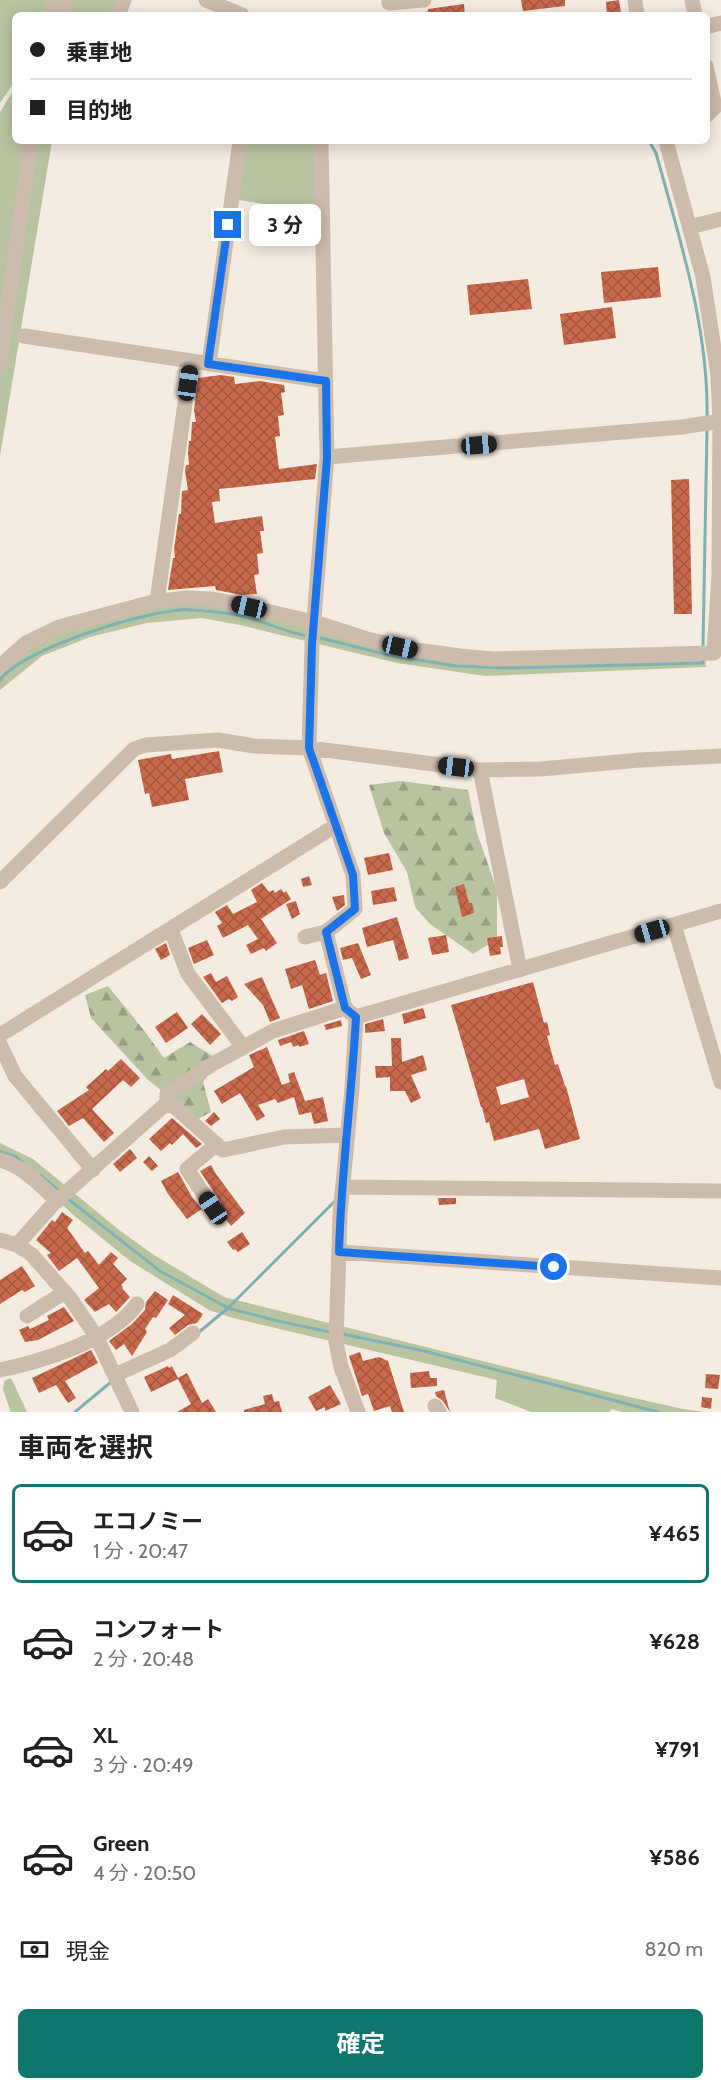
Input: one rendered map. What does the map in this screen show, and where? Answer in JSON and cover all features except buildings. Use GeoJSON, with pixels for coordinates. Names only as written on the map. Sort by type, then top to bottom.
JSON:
{"type":"FeatureCollection","features":[{"type":"Feature","properties":{"kind":"street"},"geometry":{"type":"LineString","coordinates":[[206,0],[235,12]]}},
{"type":"Feature","properties":{"kind":"street"},"geometry":{"type":"LineString","coordinates":[[389,0],[389,3],[424,0]]}},
{"type":"Feature","properties":{"kind":"street"},"geometry":{"type":"LineString","coordinates":[[710,84],[715,107],[710,112]]}},
{"type":"Feature","properties":{"kind":"street"},"geometry":{"type":"LineString","coordinates":[[0,363],[31,144]]}},
{"type":"Feature","properties":{"kind":"street"},"geometry":{"type":"LineString","coordinates":[[208,364],[240,144]]}},
{"type":"Feature","properties":{"kind":"street"},"geometry":{"type":"LineString","coordinates":[[305,937],[326,932],[355,909],[353,875],[309,748],[313,624],[327,458],[321,144]]}},
{"type":"Feature","properties":{"kind":"street"},"geometry":{"type":"LineString","coordinates":[[0,666],[26,643],[59,627],[157,601],[186,598],[212,599],[369,640],[416,650],[467,657],[714,653],[718,649],[721,421],[718,375],[703,277],[667,144]]}},
{"type":"Feature","properties":{"kind":"street"},"geometry":{"type":"LineString","coordinates":[[690,227],[721,219]]}},
{"type":"Feature","properties":{"kind":"street"},"geometry":{"type":"LineString","coordinates":[[24,336],[326,381]]}},
{"type":"Feature","properties":{"kind":"street"},"geometry":{"type":"LineString","coordinates":[[157,601],[191,361]]}},
{"type":"Feature","properties":{"kind":"street"},"geometry":{"type":"LineString","coordinates":[[327,458],[682,427],[721,421]]}},
{"type":"Feature","properties":{"kind":"street"},"geometry":{"type":"LineString","coordinates":[[0,882],[134,748],[146,745],[218,740],[254,746],[309,748],[480,770],[541,769],[640,760],[721,756]]}},
{"type":"Feature","properties":{"kind":"street"},"geometry":{"type":"LineString","coordinates":[[480,770],[520,970]]}},
{"type":"Feature","properties":{"kind":"street"},"geometry":{"type":"LineString","coordinates":[[0,1035],[336,826]]}},
{"type":"Feature","properties":{"kind":"street"},"geometry":{"type":"LineString","coordinates":[[132,1412],[96,1336],[65,1292],[31,1254],[5,1243],[93,1170],[166,1103],[166,1094],[273,1030],[520,970],[721,911]]}},
{"type":"Feature","properties":{"kind":"street"},"geometry":{"type":"LineString","coordinates":[[674,925],[721,1082]]}},
{"type":"Feature","properties":{"kind":"street"},"geometry":{"type":"LineString","coordinates":[[171,930],[188,974],[243,1047]]}},
{"type":"Feature","properties":{"kind":"street"},"geometry":{"type":"LineString","coordinates":[[326,932],[350,1012],[348,1135],[339,1252],[336,1342],[341,1367],[358,1412]]}},
{"type":"Feature","properties":{"kind":"street"},"geometry":{"type":"LineString","coordinates":[[0,1044],[15,1076],[93,1170]]}},
{"type":"Feature","properties":{"kind":"street"},"geometry":{"type":"LineString","coordinates":[[166,1103],[176,1108],[223,1150],[284,1137],[348,1135]]}},
{"type":"Feature","properties":{"kind":"street"},"geometry":{"type":"LineString","coordinates":[[213,1208],[187,1169],[218,1144]]}},
{"type":"Feature","properties":{"kind":"street"},"geometry":{"type":"LineString","coordinates":[[0,1160],[30,1175],[57,1201]]}},
{"type":"Feature","properties":{"kind":"street"},"geometry":{"type":"LineString","coordinates":[[343,1187],[721,1191]]}},
{"type":"Feature","properties":{"kind":"street"},"geometry":{"type":"LineString","coordinates":[[339,1252],[721,1278]]}},
{"type":"Feature","properties":{"kind":"street"},"geometry":{"type":"LineString","coordinates":[[27,1316],[65,1292]]}},
{"type":"Feature","properties":{"kind":"street"},"geometry":{"type":"LineString","coordinates":[[0,1370],[34,1362],[96,1336],[128,1317],[137,1304]]}},
{"type":"Feature","properties":{"kind":"street"},"geometry":{"type":"LineString","coordinates":[[115,1375],[170,1350],[193,1333]]}},
{"type":"Feature","properties":{"kind":"green space"},"geometry":{"type":"Polygon","coordinates":[[[0,0],[118,0],[115,12],[12,12],[12,85],[0,103],[0,0]]]}},
{"type":"Feature","properties":{"kind":"green space"},"geometry":{"type":"Polygon","coordinates":[[[12,93],[12,144],[52,144],[0,456],[0,112],[12,93]]]}},
{"type":"Feature","properties":{"kind":"green space"},"geometry":{"type":"Polygon","coordinates":[[[240,144],[316,144],[316,212],[232,199],[240,144]]]}},
{"type":"Feature","properties":{"kind":"green space"},"geometry":{"type":"Polygon","coordinates":[[[186,598],[460,656],[705,653],[706,667],[485,676],[397,663],[202,618],[147,623],[90,637],[42,656],[0,690],[0,672],[24,645],[186,598]]]}},
{"type":"Feature","properties":{"kind":"green space"},"geometry":{"type":"Polygon","coordinates":[[[401,781],[468,790],[477,833],[497,890],[497,939],[473,954],[430,924],[415,907],[407,872],[384,833],[369,785],[401,781]]]}},
{"type":"Feature","properties":{"kind":"green space"},"geometry":{"type":"Polygon","coordinates":[[[108,986],[164,1058],[190,1042],[219,1060],[203,1082],[211,1112],[198,1119],[148,1080],[91,1018],[85,995],[108,986]]]}},
{"type":"Feature","properties":{"kind":"green space"},"geometry":{"type":"Polygon","coordinates":[[[0,1143],[33,1159],[119,1230],[154,1255],[224,1297],[616,1394],[705,1412],[622,1412],[612,1409],[609,1412],[531,1412],[495,1398],[497,1380],[233,1318],[209,1310],[130,1261],[71,1213],[31,1174],[0,1160],[0,1143]]]}},
{"type":"Feature","properties":{"kind":"green space"},"geometry":{"type":"Polygon","coordinates":[[[11,1378],[27,1412],[11,1412],[3,1390],[4,1381],[11,1378]]]}},
{"type":"Feature","properties":{"kind":"waterway"},"geometry":{"type":"LineString","coordinates":[[651,144],[656,153],[674,219],[698,318],[706,385],[707,419]]}},
{"type":"Feature","properties":{"kind":"waterway"},"geometry":{"type":"LineString","coordinates":[[703,647],[707,429]]}},
{"type":"Feature","properties":{"kind":"waterway"},"geometry":{"type":"LineString","coordinates":[[0,680],[13,668],[60,643],[148,615],[173,611],[221,612],[250,618],[307,636]]}},
{"type":"Feature","properties":{"kind":"waterway"},"geometry":{"type":"LineString","coordinates":[[317,637],[388,655],[456,666],[512,668],[703,663],[703,657]]}},
{"type":"Feature","properties":{"kind":"waterway"},"geometry":{"type":"LineString","coordinates":[[0,1152],[15,1156],[23,1163]]}},
{"type":"Feature","properties":{"kind":"waterway"},"geometry":{"type":"LineString","coordinates":[[41,1176],[61,1192]]}},
{"type":"Feature","properties":{"kind":"waterway"},"geometry":{"type":"LineString","coordinates":[[68,1199],[160,1271],[228,1308],[330,1332]]}},
{"type":"Feature","properties":{"kind":"waterway"},"geometry":{"type":"LineString","coordinates":[[198,1333],[228,1308],[336,1200]]}},
{"type":"Feature","properties":{"kind":"waterway"},"geometry":{"type":"LineString","coordinates":[[342,1334],[420,1350],[658,1412]]}},
{"type":"Feature","properties":{"kind":"waterway"},"geometry":{"type":"LineString","coordinates":[[75,1412],[111,1382]]}},
{"type":"Feature","properties":{"kind":"route"},"geometry":{"type":"LineString","coordinates":[[228,225],[208,364],[326,381],[327,458],[312,644],[309,748],[353,875],[355,909],[326,932],[345,1008],[356,1017],[339,1252],[554,1267]]}}]}
